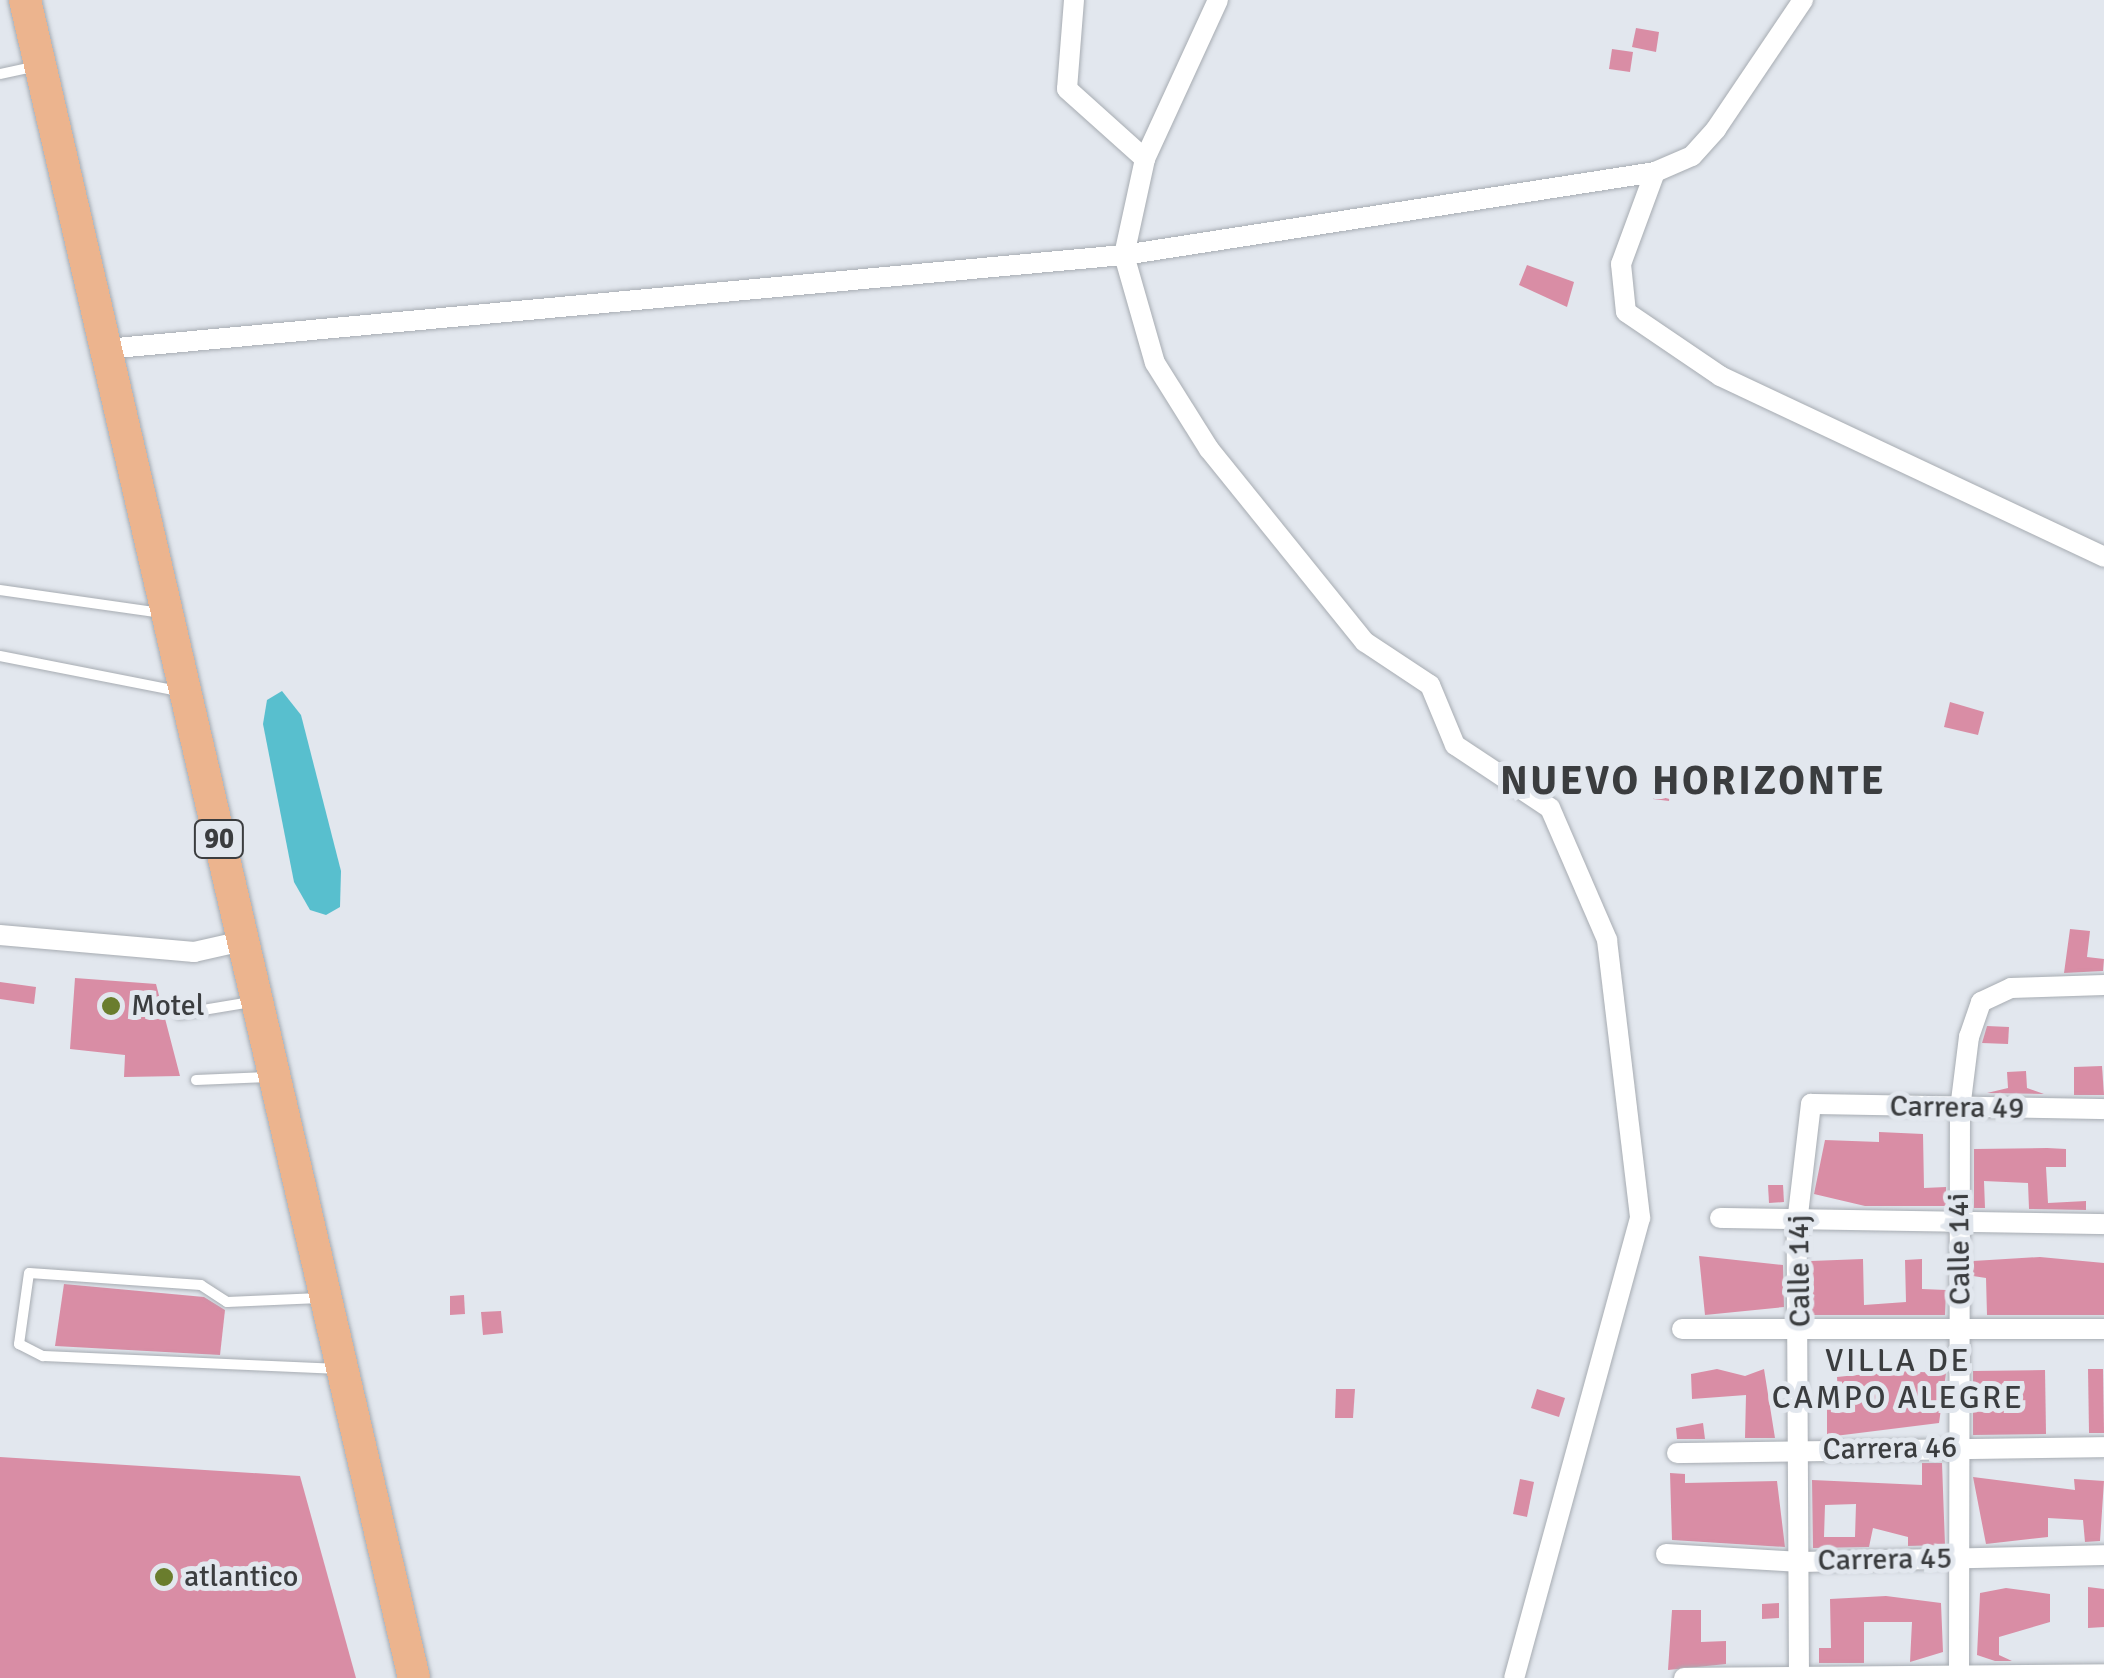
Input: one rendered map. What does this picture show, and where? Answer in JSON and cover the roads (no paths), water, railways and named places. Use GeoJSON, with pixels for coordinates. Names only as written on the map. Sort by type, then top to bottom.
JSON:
{"type":"FeatureCollection","features":[{"type":"Feature","properties":{"kind":"highway","name":"90"},"geometry":{"type":"LineString","coordinates":[[25,0],[414,1678]]}},
{"type":"Feature","properties":{"kind":"street"},"geometry":{"type":"LineString","coordinates":[[1074,0],[1067,89],[1145,159]]}},
{"type":"Feature","properties":{"kind":"street"},"geometry":{"type":"LineString","coordinates":[[1218,0],[1145,159],[1124,254],[1154,363],[1209,448],[1365,642],[1430,684],[1455,745],[1550,808],[1607,940],[1640,1218],[1514,1678]]}},
{"type":"Feature","properties":{"kind":"street"},"geometry":{"type":"LineString","coordinates":[[106,349],[1124,254],[1655,172],[1692,156],[1716,129],[1803,0]]}},
{"type":"Feature","properties":{"kind":"street"},"geometry":{"type":"LineString","coordinates":[[1655,172],[1621,264],[1626,312],[1720,376],[2104,557]]}},
{"type":"Feature","properties":{"kind":"street"},"geometry":{"type":"LineString","coordinates":[[0,935],[194,952],[243,941]]}},
{"type":"Feature","properties":{"kind":"street","name":"Calle 14i"},"geometry":{"type":"LineString","coordinates":[[1959,1678],[1960,1109],[1981,1002],[2011,988],[2104,985]]}},
{"type":"Feature","properties":{"kind":"street","name":"Carrera 49"},"geometry":{"type":"LineString","coordinates":[[1811,1104],[2104,1109]]}},
{"type":"Feature","properties":{"kind":"street","name":"Calle 14j"},"geometry":{"type":"LineString","coordinates":[[1799,1677],[1803,1450],[1797,1223],[1811,1104]]}},
{"type":"Feature","properties":{"kind":"street"},"geometry":{"type":"LineString","coordinates":[[1720,1218],[1797,1223],[1958,1219],[2104,1224]]}},
{"type":"Feature","properties":{"kind":"street"},"geometry":{"type":"LineString","coordinates":[[1682,1329],[2104,1329]]}},
{"type":"Feature","properties":{"kind":"street","name":"Carrera 46"},"geometry":{"type":"LineString","coordinates":[[1676,1452],[2104,1447]]}},
{"type":"Feature","properties":{"kind":"street","name":"Carrera 45"},"geometry":{"type":"LineString","coordinates":[[1666,1554],[1801,1562],[2104,1555]]}},
{"type":"Feature","properties":{"kind":"street"},"geometry":{"type":"LineString","coordinates":[[1684,1678],[2104,1674]]}},
{"type":"Feature","properties":{"kind":"lane"},"geometry":{"type":"LineString","coordinates":[[0,74],[40,66]]}},
{"type":"Feature","properties":{"kind":"lane"},"geometry":{"type":"LineString","coordinates":[[0,590],[167,614]]}},
{"type":"Feature","properties":{"kind":"lane"},"geometry":{"type":"LineString","coordinates":[[0,656],[141,690],[185,691]]}},
{"type":"Feature","properties":{"kind":"lane"},"geometry":{"type":"LineString","coordinates":[[178,1014],[257,1001]]}},
{"type":"Feature","properties":{"kind":"lane"},"geometry":{"type":"LineString","coordinates":[[196,1080],[274,1076]]}},
{"type":"Feature","properties":{"kind":"lane"},"geometry":{"type":"LineString","coordinates":[[326,1296],[227,1302],[201,1285],[29,1274],[19,1344],[43,1356],[342,1370]]}},
{"type":"Feature","properties":{"kind":"water"},"geometry":{"type":"Polygon","coordinates":[[[282,691],[301,715],[341,871],[340,907],[326,915],[310,910],[294,882],[263,724],[267,700],[282,691]]]}},
{"type":"Feature","properties":{"kind":"place","name":"Motel"},"geometry":{"type":"Point","coordinates":[111,1006]}},
{"type":"Feature","properties":{"kind":"place","name":"atlantico"},"geometry":{"type":"Point","coordinates":[164,1577]}},
{"type":"Feature","properties":{"kind":"district","name":"NUEVO HORIZONTE"},"geometry":{"type":"Point","coordinates":[1693,781]}},
{"type":"Feature","properties":{"kind":"district","name":"VILLA DE CAMPO ALEGRE"},"geometry":{"type":"Point","coordinates":[1898,1380]}}]}
